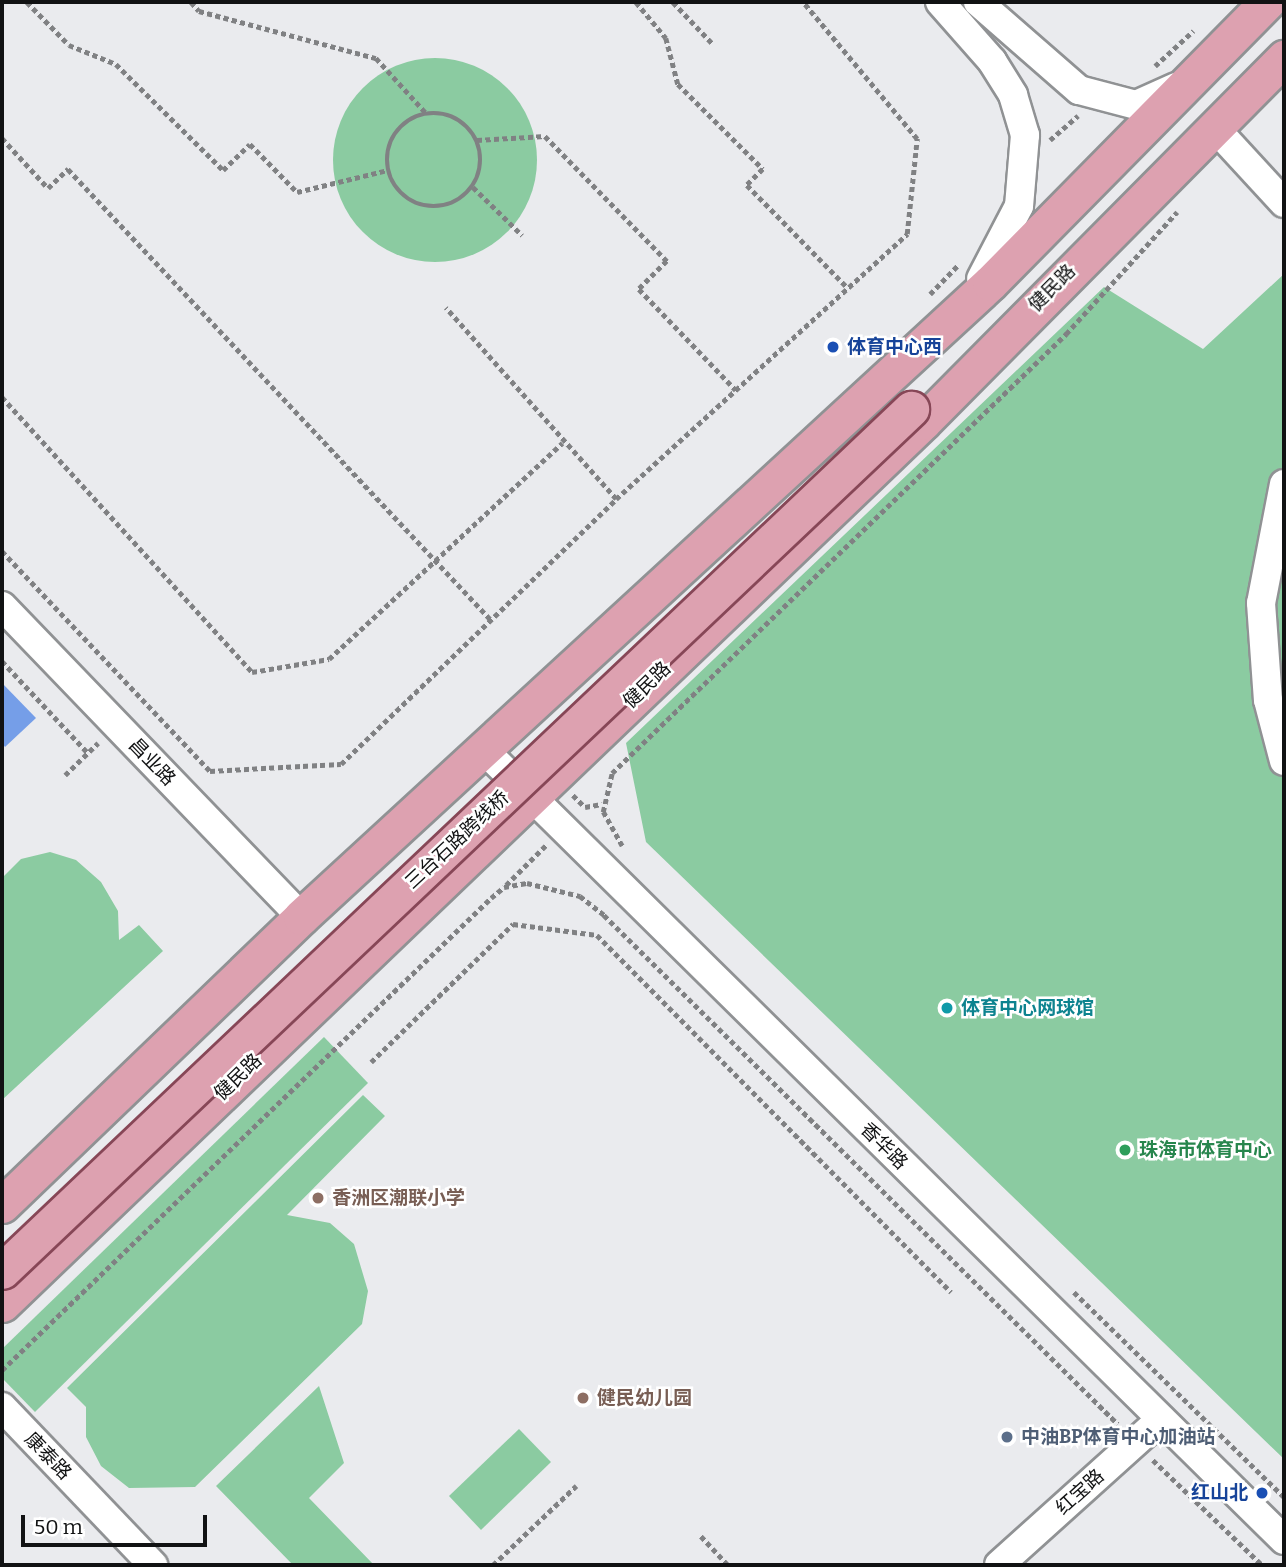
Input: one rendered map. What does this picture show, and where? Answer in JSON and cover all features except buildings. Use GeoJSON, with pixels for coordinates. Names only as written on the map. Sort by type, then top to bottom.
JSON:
{"type":"FeatureCollection","features":[{"type":"Feature","properties":{"kind":"main road"},"geometry":{"type":"LineString","coordinates":[[905,402],[990,283],[1184,82],[1267,2]]}},
{"type":"Feature","properties":{"kind":"main road","name":"健民路"},"geometry":{"type":"LineString","coordinates":[[2,1304],[923,422],[1028,312],[1284,58]]}},
{"type":"Feature","properties":{"kind":"main road"},"geometry":{"type":"LineString","coordinates":[[2,1205],[301,917],[485,751],[935,312],[990,283]]}},
{"type":"Feature","properties":{"kind":"main road"},"geometry":{"type":"LineString","coordinates":[[905,402],[1028,312]]}},
{"type":"Feature","properties":{"kind":"main road","name":"三台石路跨线桥"},"geometry":{"type":"LineString","coordinates":[[2,1240],[905,402]]}},
{"type":"Feature","properties":{"kind":"main road","name":"三台石路跨线桥"},"geometry":{"type":"LineString","coordinates":[[2,1271],[905,402]]}},
{"type":"Feature","properties":{"kind":"street"},"geometry":{"type":"LineString","coordinates":[[935,312],[1008,236],[1026,162],[1013,95],[968,29],[940,2]]}},
{"type":"Feature","properties":{"kind":"street"},"geometry":{"type":"LineString","coordinates":[[978,2],[1030,53],[1098,98],[1136,105],[1184,82]]}},
{"type":"Feature","properties":{"kind":"street"},"geometry":{"type":"LineString","coordinates":[[1214,127],[1284,203]]}},
{"type":"Feature","properties":{"kind":"street"},"geometry":{"type":"LineString","coordinates":[[1284,484],[1261,603],[1268,700],[1284,761]]}},
{"type":"Feature","properties":{"kind":"street","name":"昌业路"},"geometry":{"type":"LineString","coordinates":[[2,606],[301,917]]}},
{"type":"Feature","properties":{"kind":"street","name":"香华路"},"geometry":{"type":"LineString","coordinates":[[485,751],[1284,1540]]}},
{"type":"Feature","properties":{"kind":"street"},"geometry":{"type":"LineString","coordinates":[[570,758],[557,796],[576,841]]}},
{"type":"Feature","properties":{"kind":"street"},"geometry":{"type":"LineString","coordinates":[[492,833],[531,819],[576,841]]}},
{"type":"Feature","properties":{"kind":"street","name":"康泰路"},"geometry":{"type":"LineString","coordinates":[[2,1407],[153,1565]]}},
{"type":"Feature","properties":{"kind":"street","name":"红宝路"},"geometry":{"type":"LineString","coordinates":[[999,1565],[1161,1419]]}},
{"type":"Feature","properties":{"kind":"path"},"geometry":{"type":"LineString","coordinates":[[27,2],[69,45],[116,64],[223,170],[250,144],[298,192],[388,170]]}},
{"type":"Feature","properties":{"kind":"path"},"geometry":{"type":"LineString","coordinates":[[191,2],[199,11],[376,58],[426,113]]}},
{"type":"Feature","properties":{"kind":"path"},"geometry":{"type":"LineString","coordinates":[[636,2],[666,38],[678,84],[763,169],[747,185],[848,288]]}},
{"type":"Feature","properties":{"kind":"path"},"geometry":{"type":"LineString","coordinates":[[673,2],[713,44]]}},
{"type":"Feature","properties":{"kind":"path"},"geometry":{"type":"LineString","coordinates":[[2,551],[209,771],[341,764],[616,499],[907,234],[917,139],[803,2]]}},
{"type":"Feature","properties":{"kind":"path"},"geometry":{"type":"LineString","coordinates":[[1142,74],[1200,24]]}},
{"type":"Feature","properties":{"kind":"path"},"geometry":{"type":"LineString","coordinates":[[1026,162],[1098,98]]}},
{"type":"Feature","properties":{"kind":"path"},"geometry":{"type":"LineString","coordinates":[[426,113],[456,118],[477,141],[480,172],[473,187],[448,205],[432,207],[404,196],[388,170],[400,127],[426,113]]}},
{"type":"Feature","properties":{"kind":"path"},"geometry":{"type":"LineString","coordinates":[[477,141],[545,136],[667,261],[639,289],[736,390]]}},
{"type":"Feature","properties":{"kind":"path"},"geometry":{"type":"LineString","coordinates":[[2,138],[48,188],[68,169],[491,620]]}},
{"type":"Feature","properties":{"kind":"path"},"geometry":{"type":"LineString","coordinates":[[473,187],[522,235]]}},
{"type":"Feature","properties":{"kind":"path"},"geometry":{"type":"LineString","coordinates":[[626,852],[603,812],[612,774],[1066,334],[1188,200]]}},
{"type":"Feature","properties":{"kind":"path"},"geometry":{"type":"LineString","coordinates":[[935,312],[963,259]]}},
{"type":"Feature","properties":{"kind":"path"},"geometry":{"type":"LineString","coordinates":[[446,308],[562,443],[616,499]]}},
{"type":"Feature","properties":{"kind":"path"},"geometry":{"type":"LineString","coordinates":[[2,397],[252,671],[329,659],[562,443]]}},
{"type":"Feature","properties":{"kind":"path"},"geometry":{"type":"LineString","coordinates":[[2,661],[88,753]]}},
{"type":"Feature","properties":{"kind":"path"},"geometry":{"type":"LineString","coordinates":[[65,775],[116,725]]}},
{"type":"Feature","properties":{"kind":"path"},"geometry":{"type":"LineString","coordinates":[[2,1370],[491,898],[504,887],[527,883],[580,896],[604,915],[1262,1565]]}},
{"type":"Feature","properties":{"kind":"path"},"geometry":{"type":"LineString","coordinates":[[371,1062],[513,925],[597,935],[951,1292]]}},
{"type":"Feature","properties":{"kind":"path"},"geometry":{"type":"LineString","coordinates":[[1070,1289],[1284,1497]]}},
{"type":"Feature","properties":{"kind":"path"},"geometry":{"type":"LineString","coordinates":[[493,1565],[576,1486]]}},
{"type":"Feature","properties":{"kind":"path"},"geometry":{"type":"LineString","coordinates":[[701,1536],[728,1565]]}},
{"type":"Feature","properties":{"kind":"green space"},"geometry":{"type":"Polygon","coordinates":[[[435,58],[474,65],[507,88],[530,121],[537,160],[530,199],[507,232],[474,255],[435,262],[396,255],[363,232],[340,199],[333,160],[340,121],[363,88],[396,65],[435,58]]]}},
{"type":"Feature","properties":{"kind":"green space","name":"珠海市体育中心"},"geometry":{"type":"Polygon","coordinates":[[[1284,274],[1284,1459],[646,842],[626,743],[1104,287],[1203,349],[1284,274]]]}},
{"type":"Feature","properties":{"kind":"green space"},"geometry":{"type":"Polygon","coordinates":[[[50,852],[76,860],[101,882],[118,911],[119,940],[139,925],[163,951],[2,1100],[2,878],[21,859],[50,852]]]}},
{"type":"Feature","properties":{"kind":"green space"},"geometry":{"type":"Polygon","coordinates":[[[324,1037],[368,1083],[35,1412],[2,1378],[2,1349],[324,1037]]]}},
{"type":"Feature","properties":{"kind":"green space"},"geometry":{"type":"Polygon","coordinates":[[[363,1095],[385,1116],[287,1215],[330,1223],[354,1244],[368,1291],[362,1324],[195,1487],[129,1488],[101,1466],[86,1437],[86,1407],[67,1388],[363,1095]]]}},
{"type":"Feature","properties":{"kind":"green space"},"geometry":{"type":"Polygon","coordinates":[[[319,1386],[344,1463],[309,1498],[374,1565],[293,1565],[216,1486],[319,1386]]]}},
{"type":"Feature","properties":{"kind":"green space"},"geometry":{"type":"Polygon","coordinates":[[[519,1429],[551,1462],[481,1530],[449,1496],[519,1429]]]}},
{"type":"Feature","properties":{"kind":"water"},"geometry":{"type":"Polygon","coordinates":[[[2,683],[36,718],[5,747],[2,743],[2,683]]]}},
{"type":"Feature","properties":{"kind":"place","name":"体育中心西"},"geometry":{"type":"Point","coordinates":[833,347]}},
{"type":"Feature","properties":{"kind":"place","name":"体育中心网球馆"},"geometry":{"type":"Point","coordinates":[947,1008]}},
{"type":"Feature","properties":{"kind":"place","name":"珠海市体育中心"},"geometry":{"type":"Point","coordinates":[1125,1150]}},
{"type":"Feature","properties":{"kind":"place","name":"香洲区潮联小学"},"geometry":{"type":"Point","coordinates":[318,1198]}},
{"type":"Feature","properties":{"kind":"place","name":"健民幼儿园"},"geometry":{"type":"Point","coordinates":[583,1398]}},
{"type":"Feature","properties":{"kind":"place","name":"中油BP体育中心加油站"},"geometry":{"type":"Point","coordinates":[1007,1437]}},
{"type":"Feature","properties":{"kind":"place","name":"红山北"},"geometry":{"type":"Point","coordinates":[1262,1493]}}]}
